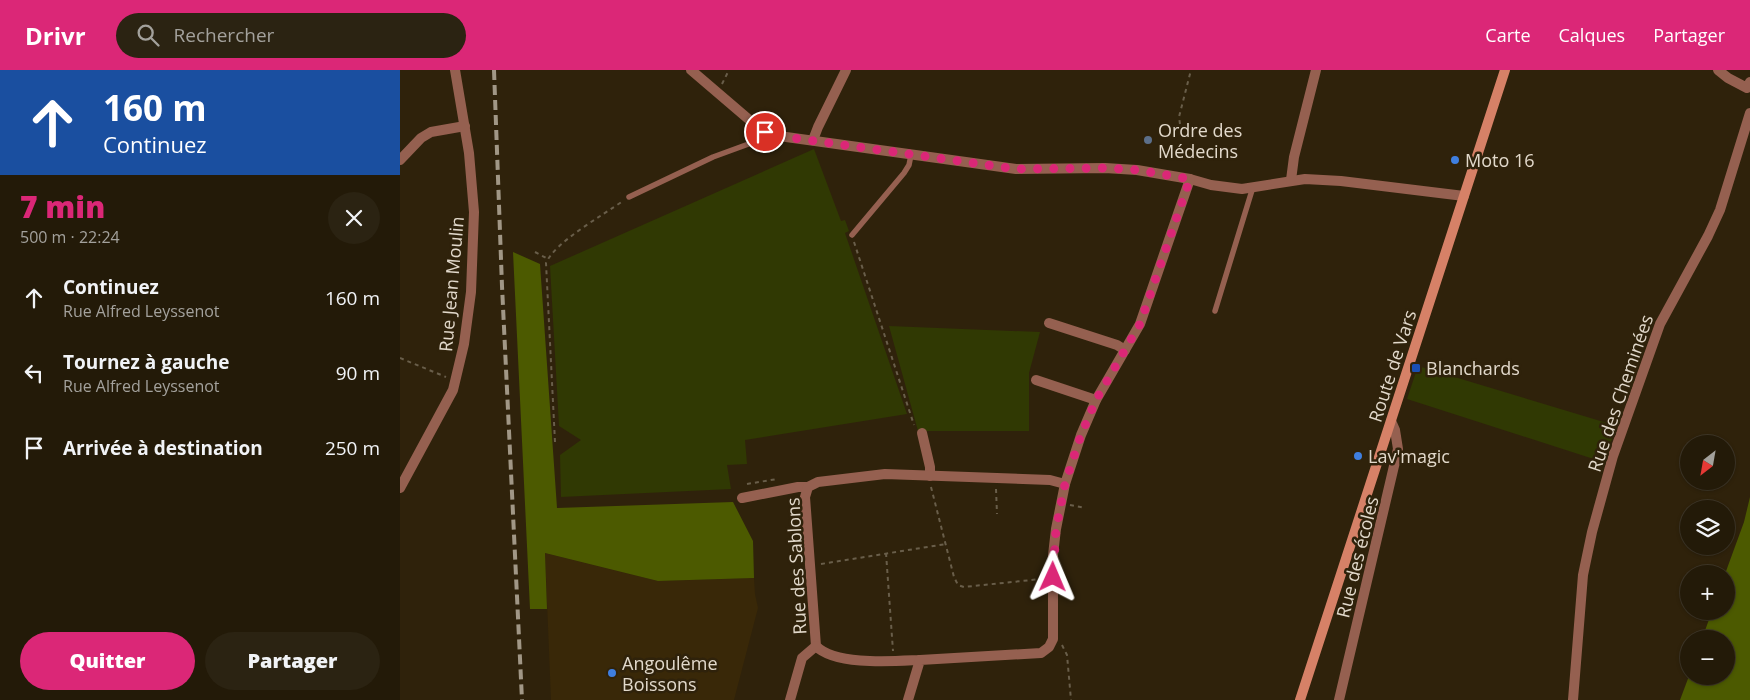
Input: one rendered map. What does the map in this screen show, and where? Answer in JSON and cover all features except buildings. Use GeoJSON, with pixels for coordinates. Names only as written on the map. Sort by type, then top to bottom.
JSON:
{"type":"FeatureCollection","features":[{"type":"Feature","properties":{"kind":"main road","name":"Route de Vars"},"geometry":{"type":"LineString","coordinates":[[1300,700],[1505,70]]}},
{"type":"Feature","properties":{"kind":"street","name":"Rue Jean Moulin"},"geometry":{"type":"LineString","coordinates":[[400,488],[457,381],[464,344],[474,235],[473,194],[470,152],[455,70]]}},
{"type":"Feature","properties":{"kind":"street"},"geometry":{"type":"LineString","coordinates":[[691,70],[765,132],[779,136],[1016,169],[1105,168],[1137,170],[1234,188],[1253,188],[1305,179],[1341,181],[1464,196]]}},
{"type":"Feature","properties":{"kind":"street"},"geometry":{"type":"LineString","coordinates":[[813,140],[846,70]]}},
{"type":"Feature","properties":{"kind":"street"},"geometry":{"type":"LineString","coordinates":[[1291,180],[1294,157],[1316,70]]}},
{"type":"Feature","properties":{"kind":"street"},"geometry":{"type":"LineString","coordinates":[[1718,70],[1728,78],[1749,89]]}},
{"type":"Feature","properties":{"kind":"street","name":"Rue des Cheminées"},"geometry":{"type":"LineString","coordinates":[[1573,700],[1583,576],[1592,532],[1613,456],[1660,324],[1720,210],[1750,112]]}},
{"type":"Feature","properties":{"kind":"street"},"geometry":{"type":"LineString","coordinates":[[400,160],[421,138],[431,132],[465,126]]}},
{"type":"Feature","properties":{"kind":"street","name":"Rue des Sablons"},"geometry":{"type":"LineString","coordinates":[[1065,484],[1050,480],[996,478],[930,479],[885,474],[818,482],[808,487],[805,497],[816,646],[825,653],[866,662],[1041,653],[1049,647],[1053,639],[1055,538],[1065,484],[1081,435],[1096,400],[1140,324],[1190,179]]}},
{"type":"Feature","properties":{"kind":"street"},"geometry":{"type":"LineString","coordinates":[[1049,323],[1124,350]]}},
{"type":"Feature","properties":{"kind":"street"},"geometry":{"type":"LineString","coordinates":[[1036,380],[1096,400]]}},
{"type":"Feature","properties":{"kind":"street","name":"Rue des écoles"},"geometry":{"type":"LineString","coordinates":[[1339,700],[1398,449],[1395,430],[1391,421]]}},
{"type":"Feature","properties":{"kind":"street"},"geometry":{"type":"LineString","coordinates":[[918,432],[930,467],[930,479]]}},
{"type":"Feature","properties":{"kind":"street"},"geometry":{"type":"LineString","coordinates":[[742,498],[798,487],[808,487]]}},
{"type":"Feature","properties":{"kind":"street"},"geometry":{"type":"LineString","coordinates":[[790,700],[802,658],[816,646]]}},
{"type":"Feature","properties":{"kind":"street"},"geometry":{"type":"LineString","coordinates":[[908,700],[920,660]]}},
{"type":"Feature","properties":{"kind":"lane"},"geometry":{"type":"LineString","coordinates":[[629,197],[712,157],[754,142],[765,132]]}},
{"type":"Feature","properties":{"kind":"lane"},"geometry":{"type":"LineString","coordinates":[[852,235],[904,173],[909,166],[911,155]]}},
{"type":"Feature","properties":{"kind":"lane"},"geometry":{"type":"LineString","coordinates":[[1215,311],[1253,188]]}},
{"type":"Feature","properties":{"kind":"path"},"geometry":{"type":"LineString","coordinates":[[717,92],[728,70]]}},
{"type":"Feature","properties":{"kind":"path"},"geometry":{"type":"LineString","coordinates":[[1180,124],[1179,117],[1190,70]]}},
{"type":"Feature","properties":{"kind":"path"},"geometry":{"type":"LineString","coordinates":[[555,442],[546,263],[564,242],[629,197]]}},
{"type":"Feature","properties":{"kind":"path"},"geometry":{"type":"LineString","coordinates":[[852,235],[918,432]]}},
{"type":"Feature","properties":{"kind":"path"},"geometry":{"type":"LineString","coordinates":[[535,252],[548,259]]}},
{"type":"Feature","properties":{"kind":"path"},"geometry":{"type":"LineString","coordinates":[[400,358],[457,381]]}},
{"type":"Feature","properties":{"kind":"path"},"geometry":{"type":"LineString","coordinates":[[996,478],[997,514]]}},
{"type":"Feature","properties":{"kind":"path"},"geometry":{"type":"LineString","coordinates":[[930,479],[954,577],[958,585],[964,587],[1053,577]]}},
{"type":"Feature","properties":{"kind":"path"},"geometry":{"type":"LineString","coordinates":[[1062,502],[1085,508]]}},
{"type":"Feature","properties":{"kind":"path"},"geometry":{"type":"LineString","coordinates":[[811,565],[946,544]]}},
{"type":"Feature","properties":{"kind":"path"},"geometry":{"type":"LineString","coordinates":[[886,553],[893,653]]}},
{"type":"Feature","properties":{"kind":"path"},"geometry":{"type":"LineString","coordinates":[[1061,643],[1068,655],[1071,700]]}},
{"type":"Feature","properties":{"kind":"shaded area"},"geometry":{"type":"Polygon","coordinates":[[[545,553],[658,581],[754,578],[758,608],[734,700],[551,700],[545,553]]]}},
{"type":"Feature","properties":{"kind":"green space"},"geometry":{"type":"Polygon","coordinates":[[[814,149],[841,221],[845,220],[849,231],[845,233],[907,414],[745,440],[747,464],[727,465],[731,489],[561,497],[560,455],[581,440],[559,426],[550,266],[814,149]]]}},
{"type":"Feature","properties":{"kind":"green space"},"geometry":{"type":"Polygon","coordinates":[[[513,252],[540,264],[557,508],[733,502],[753,541],[754,578],[658,581],[545,553],[547,609],[530,609],[513,252]]]}},
{"type":"Feature","properties":{"kind":"green space"},"geometry":{"type":"Polygon","coordinates":[[[889,326],[1040,332],[1029,373],[1029,431],[918,431],[889,326]]]}},
{"type":"Feature","properties":{"kind":"green space"},"geometry":{"type":"Polygon","coordinates":[[[1418,366],[1617,426],[1603,462],[1407,399],[1418,366]]]}},
{"type":"Feature","properties":{"kind":"green space"},"geometry":{"type":"Polygon","coordinates":[[[1750,497],[1750,700],[1680,700],[1686,685],[1735,685],[1735,630],[1705,630],[1709,620],[1735,620],[1735,565],[1728,565],[1732,555],[1735,555],[1735,547],[1750,497]]]}},
{"type":"Feature","properties":{"kind":"railway"},"geometry":{"type":"LineString","coordinates":[[494,70],[502,286],[522,700]]}},
{"type":"Feature","properties":{"kind":"place","name":"Ordre des Médecins"},"geometry":{"type":"Point","coordinates":[1148,140]}},
{"type":"Feature","properties":{"kind":"place","name":"Moto 16"},"geometry":{"type":"Point","coordinates":[1455,160]}},
{"type":"Feature","properties":{"kind":"place","name":"Blanchards"},"geometry":{"type":"Point","coordinates":[1416,368]}},
{"type":"Feature","properties":{"kind":"place","name":"Lav'magic"},"geometry":{"type":"Point","coordinates":[1358,456]}},
{"type":"Feature","properties":{"kind":"place","name":"Angoulême Boissons"},"geometry":{"type":"Point","coordinates":[612,673]}},
{"type":"Feature","properties":{"kind":"route"},"geometry":{"type":"LineString","coordinates":[[765,132],[779,136],[1016,169],[1105,168],[1137,170],[1190,179],[1140,324],[1105,382],[1081,435],[1065,484],[1056,529],[1053,577]]}}]}
